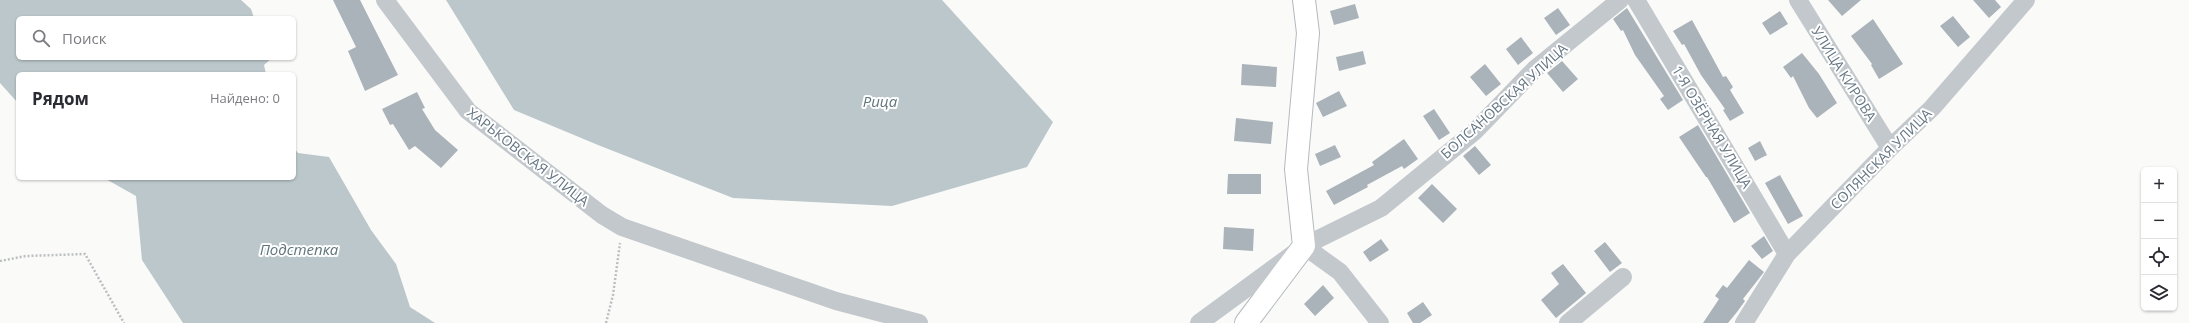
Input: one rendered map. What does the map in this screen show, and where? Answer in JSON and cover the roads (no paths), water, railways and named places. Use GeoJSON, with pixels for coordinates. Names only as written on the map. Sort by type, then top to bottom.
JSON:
{"type":"FeatureCollection","features":[{"type":"Feature","properties":{"kind":"street","name":"ХАРЬКОВСКАЯ УЛИЦА"},"geometry":{"type":"LineString","coordinates":[[385,0],[468,112],[602,215],[622,228],[836,300],[919,323]]}},
{"type":"Feature","properties":{"kind":"street"},"geometry":{"type":"LineString","coordinates":[[1246,323],[1304,246],[1296,170],[1308,33],[1304,0]]}},
{"type":"Feature","properties":{"kind":"street","name":"БОЛСАНОВСКАЯ УЛИЦА"},"geometry":{"type":"LineString","coordinates":[[1199,323],[1304,246],[1382,208],[1475,130],[1535,69],[1620,0]]}},
{"type":"Feature","properties":{"kind":"street","name":"1-Я ОЗЁРНАЯ УЛИЦА"},"geometry":{"type":"LineString","coordinates":[[1636,0],[1787,254]]}},
{"type":"Feature","properties":{"kind":"street","name":"УЛИЦА КИРОВА"},"geometry":{"type":"LineString","coordinates":[[1798,0],[1890,148]]}},
{"type":"Feature","properties":{"kind":"street","name":"СОЛЯНСКАЯ УЛИЦА"},"geometry":{"type":"LineString","coordinates":[[1744,323],[1787,254],[1890,148],[1932,108],[2026,0]]}},
{"type":"Feature","properties":{"kind":"street"},"geometry":{"type":"LineString","coordinates":[[1304,246],[1340,272],[1380,323]]}},
{"type":"Feature","properties":{"kind":"street"},"geometry":{"type":"LineString","coordinates":[[1568,323],[1623,277]]}},
{"type":"Feature","properties":{"kind":"water"},"geometry":{"type":"Polygon","coordinates":[[[0,0],[241,0],[251,9],[253,16],[16,16],[16,60],[270,60],[264,65],[266,72],[16,72],[16,101],[0,83],[0,0]]]}},
{"type":"Feature","properties":{"kind":"water","name":"Рица"},"geometry":{"type":"Polygon","coordinates":[[[446,0],[942,0],[1053,122],[1027,167],[892,206],[733,198],[514,110],[446,0]]]}},
{"type":"Feature","properties":{"kind":"water","name":"Подстепка"},"geometry":{"type":"Polygon","coordinates":[[[296,150],[298,153],[329,157],[371,230],[396,264],[410,307],[435,323],[183,323],[142,260],[136,196],[108,180],[296,180],[296,150]]]}}]}
